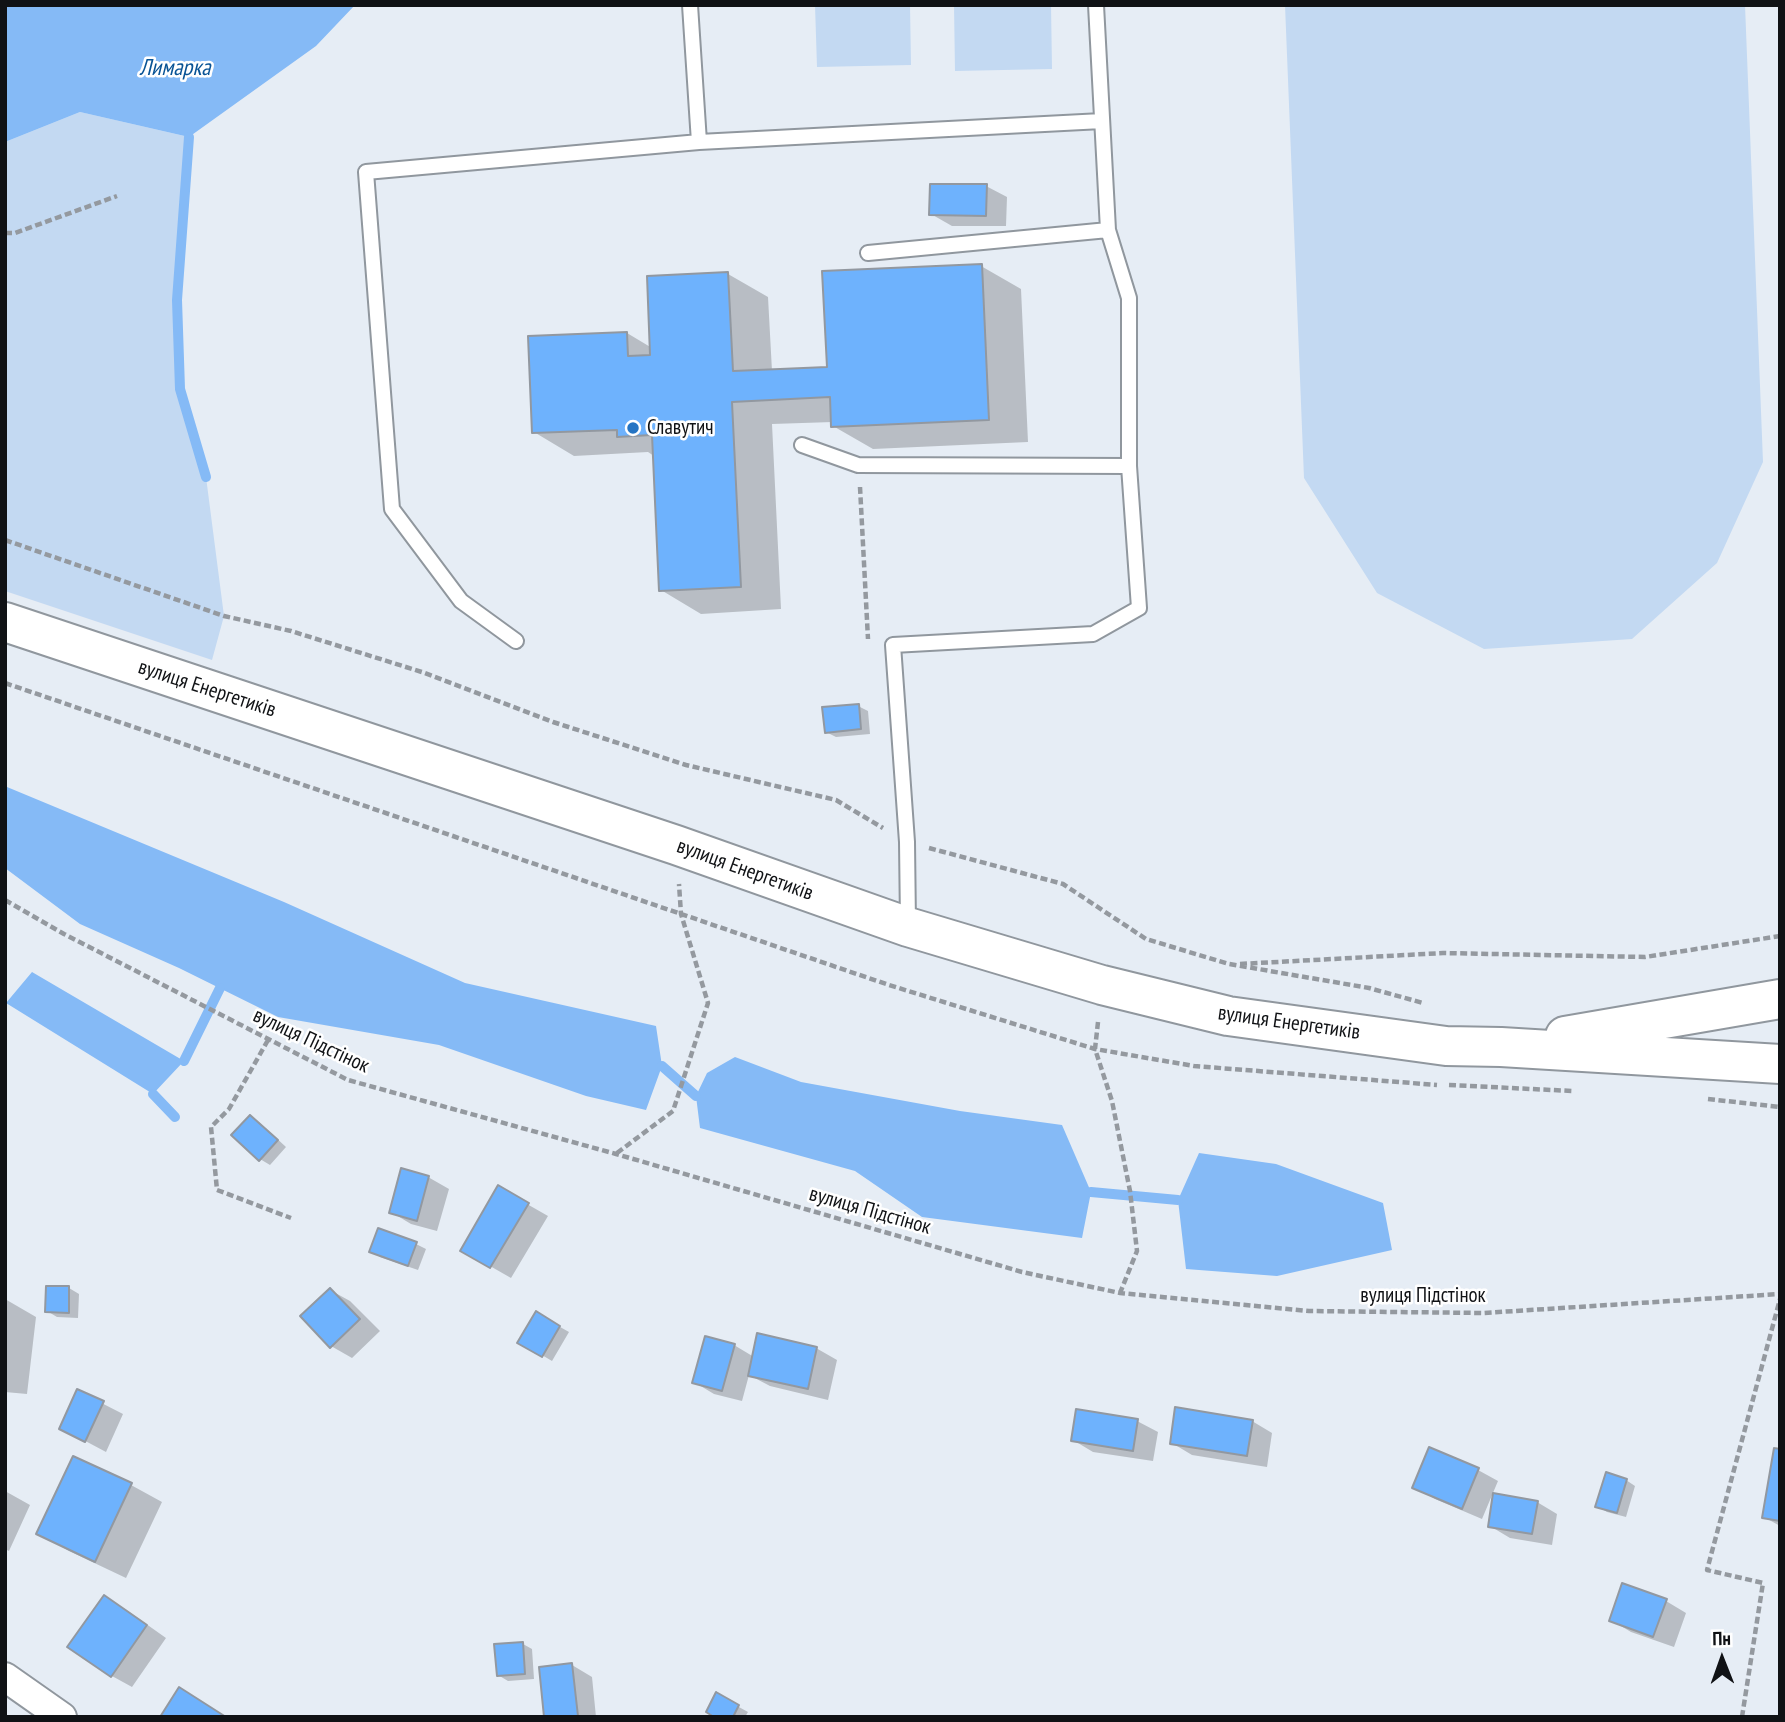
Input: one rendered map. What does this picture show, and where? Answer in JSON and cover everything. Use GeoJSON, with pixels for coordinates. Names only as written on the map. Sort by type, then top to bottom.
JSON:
{"type":"FeatureCollection","features":[{"type":"Feature","properties":{"kind":"main road","name":"вулиця Енергетиків"},"geometry":{"type":"LineString","coordinates":[[5,622],[676,845],[908,927],[1102,985],[1228,1016],[1447,1046],[1780,1064]]}},
{"type":"Feature","properties":{"kind":"main road","name":"вулиця Енергетиків"},"geometry":{"type":"LineString","coordinates":[[1501,1047],[1780,999]]}},
{"type":"Feature","properties":{"kind":"street"},"geometry":{"type":"LineString","coordinates":[[5,1677],[62,1717]]}},
{"type":"Feature","properties":{"kind":"lane"},"geometry":{"type":"LineString","coordinates":[[690,5],[699,142]]}},
{"type":"Feature","properties":{"kind":"lane"},"geometry":{"type":"LineString","coordinates":[[908,927],[907,842],[893,645],[1093,634],[1139,608],[1129,466],[1129,298],[1108,230],[1097,5]]}},
{"type":"Feature","properties":{"kind":"lane"},"geometry":{"type":"LineString","coordinates":[[516,641],[461,601],[392,509],[366,172],[699,142],[1102,121]]}},
{"type":"Feature","properties":{"kind":"lane"},"geometry":{"type":"LineString","coordinates":[[867,253],[1108,230]]}},
{"type":"Feature","properties":{"kind":"lane"},"geometry":{"type":"LineString","coordinates":[[802,444],[858,465],[1129,466]]}},
{"type":"Feature","properties":{"kind":"path"},"geometry":{"type":"LineString","coordinates":[[5,233],[15,233],[117,196]]}},
{"type":"Feature","properties":{"kind":"path"},"geometry":{"type":"LineString","coordinates":[[858,465],[869,646],[893,645]]}},
{"type":"Feature","properties":{"kind":"path"},"geometry":{"type":"LineString","coordinates":[[5,540],[224,616],[291,631],[425,673],[553,722],[686,765],[836,800],[907,842],[1063,884],[1146,939],[1229,964],[1368,988],[1433,1006],[1447,1046],[1475,1087]]}},
{"type":"Feature","properties":{"kind":"path"},"geometry":{"type":"LineString","coordinates":[[616,1154],[673,1111],[708,1003],[681,914],[676,845]]}},
{"type":"Feature","properties":{"kind":"path","name":"вулиця Підстінок"},"geometry":{"type":"LineString","coordinates":[[5,900],[64,934],[348,1080],[616,1154],[1021,1272],[1120,1293],[1309,1311],[1483,1313],[1780,1296]]}},
{"type":"Feature","properties":{"kind":"path"},"geometry":{"type":"LineString","coordinates":[[1229,964],[1443,953],[1645,957],[1780,936]]}},
{"type":"Feature","properties":{"kind":"path"},"geometry":{"type":"LineString","coordinates":[[1102,985],[1095,1049],[1112,1101],[1130,1191],[1137,1251],[1120,1293]]}},
{"type":"Feature","properties":{"kind":"path"},"geometry":{"type":"LineString","coordinates":[[268,1040],[229,1109],[211,1127],[217,1190],[291,1218]]}},
{"type":"Feature","properties":{"kind":"path"},"geometry":{"type":"LineString","coordinates":[[1742,1717],[1763,1583],[1707,1570],[1780,1296]]}},
{"type":"Feature","properties":{"kind":"shaded area"},"geometry":{"type":"Polygon","coordinates":[[[815,5],[910,5],[911,65],[817,67],[815,5]]]}},
{"type":"Feature","properties":{"kind":"shaded area"},"geometry":{"type":"Polygon","coordinates":[[[954,5],[1051,5],[1052,69],[955,71],[954,5]]]}},
{"type":"Feature","properties":{"kind":"shaded area"},"geometry":{"type":"Polygon","coordinates":[[[1285,5],[1745,5],[1763,462],[1717,563],[1632,639],[1484,649],[1377,593],[1304,478],[1285,5]]]}},
{"type":"Feature","properties":{"kind":"shaded area"},"geometry":{"type":"Polygon","coordinates":[[[80,112],[189,137],[177,300],[180,389],[206,477],[224,616],[212,660],[5,591],[5,142],[80,112]]]}},
{"type":"Feature","properties":{"kind":"water","name":"Лимарка"},"geometry":{"type":"Polygon","coordinates":[[[5,5],[355,5],[316,46],[189,137],[80,112],[5,142],[5,5]]]}},
{"type":"Feature","properties":{"kind":"water"},"geometry":{"type":"Polygon","coordinates":[[[7,787],[284,902],[465,983],[656,1026],[662,1066],[646,1110],[586,1096],[439,1045],[278,1017],[179,968],[80,924],[5,868],[7,787]]]}},
{"type":"Feature","properties":{"kind":"water"},"geometry":{"type":"Polygon","coordinates":[[[32,972],[184,1061],[153,1094],[6,1003],[32,972]]]}},
{"type":"Feature","properties":{"kind":"water"},"geometry":{"type":"Polygon","coordinates":[[[735,1057],[801,1082],[960,1111],[1062,1125],[1091,1192],[1082,1238],[922,1217],[855,1171],[700,1128],[696,1096],[707,1073],[735,1057]]]}},
{"type":"Feature","properties":{"kind":"water"},"geometry":{"type":"Polygon","coordinates":[[[1199,1153],[1276,1164],[1383,1203],[1392,1250],[1277,1276],[1186,1269],[1178,1200],[1199,1153]]]}},
{"type":"Feature","properties":{"kind":"building"},"geometry":{"type":"Polygon","coordinates":[[[930,184],[987,184],[986,216],[929,215],[930,184]]]}},
{"type":"Feature","properties":{"kind":"building","name":"Славутич"},"geometry":{"type":"Polygon","coordinates":[[[982,264],[989,420],[831,427],[830,397],[732,402],[741,587],[659,591],[652,435],[617,437],[617,430],[532,433],[528,336],[627,332],[628,356],[650,355],[647,276],[728,272],[733,371],[827,367],[822,271],[982,264]]]}},
{"type":"Feature","properties":{"kind":"building"},"geometry":{"type":"Polygon","coordinates":[[[859,704],[861,729],[825,733],[822,707],[859,704]]]}},
{"type":"Feature","properties":{"kind":"building"},"geometry":{"type":"Polygon","coordinates":[[[250,1115],[278,1140],[259,1161],[231,1135],[250,1115]]]}},
{"type":"Feature","properties":{"kind":"building"},"geometry":{"type":"Polygon","coordinates":[[[401,1168],[429,1176],[417,1221],[389,1213],[401,1168]]]}},
{"type":"Feature","properties":{"kind":"building"},"geometry":{"type":"Polygon","coordinates":[[[498,1185],[529,1203],[490,1268],[460,1251],[498,1185]]]}},
{"type":"Feature","properties":{"kind":"building"},"geometry":{"type":"Polygon","coordinates":[[[378,1228],[417,1242],[408,1266],[369,1252],[378,1228]]]}},
{"type":"Feature","properties":{"kind":"building"},"geometry":{"type":"Polygon","coordinates":[[[46,1286],[69,1286],[69,1313],[45,1312],[46,1286]]]}},
{"type":"Feature","properties":{"kind":"building"},"geometry":{"type":"Polygon","coordinates":[[[330,1288],[360,1319],[330,1348],[300,1316],[330,1288]]]}},
{"type":"Feature","properties":{"kind":"building"},"geometry":{"type":"Polygon","coordinates":[[[536,1311],[560,1326],[542,1357],[517,1343],[536,1311]]]}},
{"type":"Feature","properties":{"kind":"building"},"geometry":{"type":"Polygon","coordinates":[[[757,1333],[817,1347],[808,1389],[748,1376],[757,1333]]]}},
{"type":"Feature","properties":{"kind":"building"},"geometry":{"type":"Polygon","coordinates":[[[705,1336],[735,1344],[722,1391],[692,1383],[705,1336]]]}},
{"type":"Feature","properties":{"kind":"building"},"geometry":{"type":"Polygon","coordinates":[[[77,1389],[104,1401],[85,1442],[59,1429],[77,1389]]]}},
{"type":"Feature","properties":{"kind":"building"},"geometry":{"type":"Polygon","coordinates":[[[1175,1407],[1253,1420],[1247,1456],[1170,1444],[1175,1407]]]}},
{"type":"Feature","properties":{"kind":"building"},"geometry":{"type":"Polygon","coordinates":[[[1076,1409],[1138,1419],[1133,1451],[1071,1441],[1076,1409]]]}},
{"type":"Feature","properties":{"kind":"building"},"geometry":{"type":"Polygon","coordinates":[[[1429,1447],[1479,1468],[1462,1509],[1412,1488],[1429,1447]]]}},
{"type":"Feature","properties":{"kind":"building"},"geometry":{"type":"Polygon","coordinates":[[[1774,1448],[1780,1449],[1780,1521],[1762,1518],[1774,1448]]]}},
{"type":"Feature","properties":{"kind":"building"},"geometry":{"type":"Polygon","coordinates":[[[73,1456],[132,1483],[95,1562],[36,1534],[73,1456]]]}},
{"type":"Feature","properties":{"kind":"building"},"geometry":{"type":"Polygon","coordinates":[[[1606,1472],[1627,1479],[1617,1513],[1595,1507],[1606,1472]]]}},
{"type":"Feature","properties":{"kind":"building"},"geometry":{"type":"Polygon","coordinates":[[[1493,1493],[1538,1501],[1532,1534],[1488,1527],[1493,1493]]]}},
{"type":"Feature","properties":{"kind":"building"},"geometry":{"type":"Polygon","coordinates":[[[1622,1583],[1667,1599],[1653,1637],[1609,1621],[1622,1583]]]}},
{"type":"Feature","properties":{"kind":"building"},"geometry":{"type":"Polygon","coordinates":[[[104,1595],[147,1625],[111,1677],[67,1647],[104,1595]]]}},
{"type":"Feature","properties":{"kind":"building"},"geometry":{"type":"Polygon","coordinates":[[[523,1642],[525,1674],[497,1676],[494,1644],[523,1642]]]}},
{"type":"Feature","properties":{"kind":"building"},"geometry":{"type":"Polygon","coordinates":[[[572,1663],[578,1716],[544,1717],[539,1667],[572,1663]]]}},
{"type":"Feature","properties":{"kind":"building"},"geometry":{"type":"Polygon","coordinates":[[[179,1687],[226,1717],[160,1717],[179,1687]]]}},
{"type":"Feature","properties":{"kind":"building"},"geometry":{"type":"Polygon","coordinates":[[[716,1692],[739,1705],[733,1717],[714,1717],[706,1712],[716,1692]]]}},
{"type":"Feature","properties":{"kind":"waterway"},"geometry":{"type":"LineString","coordinates":[[189,137],[177,300],[180,389],[206,477]]}},
{"type":"Feature","properties":{"kind":"waterway"},"geometry":{"type":"LineString","coordinates":[[184,1061],[220,988]]}},
{"type":"Feature","properties":{"kind":"waterway"},"geometry":{"type":"LineString","coordinates":[[662,1066],[696,1096]]}},
{"type":"Feature","properties":{"kind":"waterway"},"geometry":{"type":"LineString","coordinates":[[153,1094],[175,1117]]}},
{"type":"Feature","properties":{"kind":"waterway"},"geometry":{"type":"LineString","coordinates":[[1091,1192],[1178,1200]]}},
{"type":"Feature","properties":{"kind":"place","name":"Славутич"},"geometry":{"type":"Point","coordinates":[633,428]}}]}
